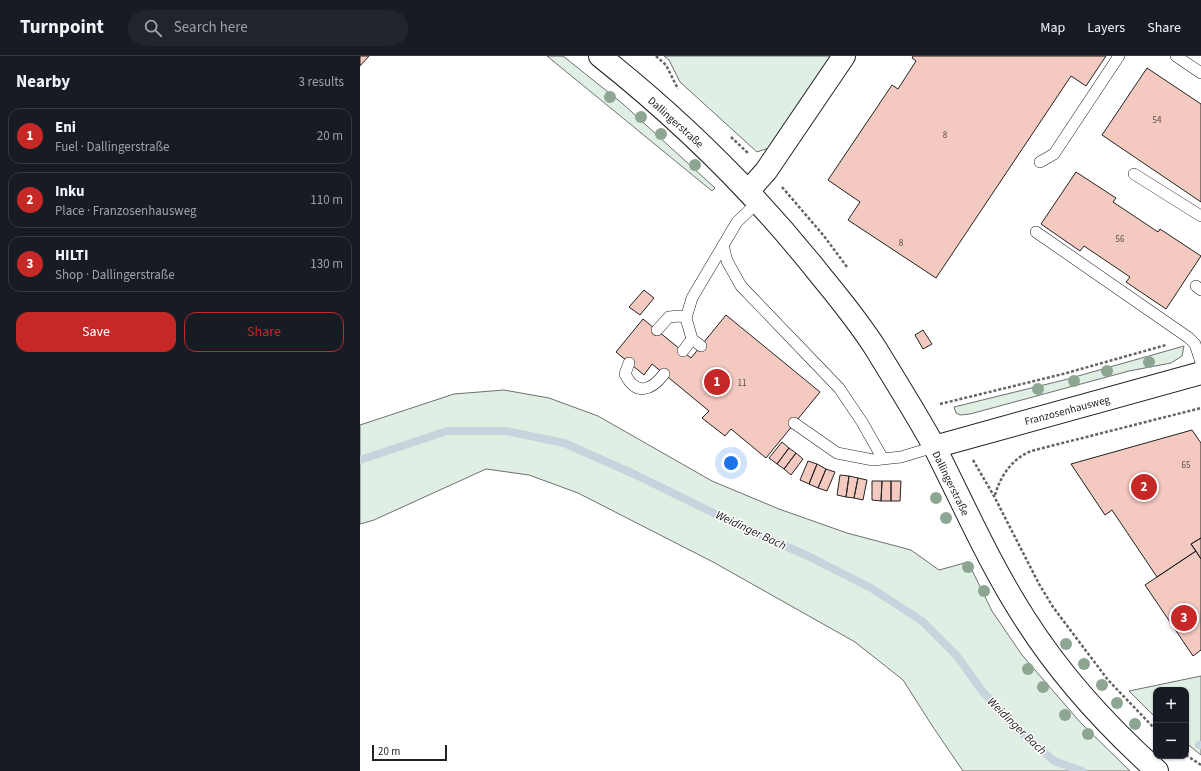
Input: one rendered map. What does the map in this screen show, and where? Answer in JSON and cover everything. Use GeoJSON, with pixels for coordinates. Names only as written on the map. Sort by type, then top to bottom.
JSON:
{"type":"FeatureCollection","features":[{"type":"Feature","properties":{"kind":"street","name":"Dallingerstraße"},"geometry":{"type":"LineString","coordinates":[[600,56],[724,165],[754,196],[798,246],[875,347],[934,447],[979,538],[1025,619],[1060,668],[1121,739],[1157,771]]}},
{"type":"Feature","properties":{"kind":"street"},"geometry":{"type":"LineString","coordinates":[[754,196],[766,171],[844,56]]}},
{"type":"Feature","properties":{"kind":"street","name":"Franzosenhausweg"},"geometry":{"type":"LineString","coordinates":[[934,447],[1201,374]]}},
{"type":"Feature","properties":{"kind":"lane"},"geometry":{"type":"LineString","coordinates":[[1040,162],[1054,154],[1119,56]]}},
{"type":"Feature","properties":{"kind":"lane"},"geometry":{"type":"LineString","coordinates":[[1176,56],[1201,73]]}},
{"type":"Feature","properties":{"kind":"lane"},"geometry":{"type":"LineString","coordinates":[[1134,174],[1201,216]]}},
{"type":"Feature","properties":{"kind":"lane"},"geometry":{"type":"LineString","coordinates":[[683,351],[696,343],[686,318],[692,298],[754,196]]}},
{"type":"Feature","properties":{"kind":"lane"},"geometry":{"type":"LineString","coordinates":[[1036,232],[1189,338],[1195,344],[1201,362]]}},
{"type":"Feature","properties":{"kind":"lane"},"geometry":{"type":"LineString","coordinates":[[723,245],[727,261],[741,286],[839,388],[862,422],[883,458]]}},
{"type":"Feature","properties":{"kind":"lane"},"geometry":{"type":"LineString","coordinates":[[657,330],[669,317],[679,316],[686,318]]}},
{"type":"Feature","properties":{"kind":"lane"},"geometry":{"type":"LineString","coordinates":[[629,363],[625,374],[629,382],[636,388],[646,389],[656,384],[664,374]]}},
{"type":"Feature","properties":{"kind":"lane"},"geometry":{"type":"LineString","coordinates":[[794,424],[837,453],[873,460],[901,457],[934,447]]}},
{"type":"Feature","properties":{"kind":"path"},"geometry":{"type":"LineString","coordinates":[[656,56],[666,65],[680,93]]}},
{"type":"Feature","properties":{"kind":"path"},"geometry":{"type":"LineString","coordinates":[[940,404],[1063,374],[1189,338]]}},
{"type":"Feature","properties":{"kind":"path"},"geometry":{"type":"LineString","coordinates":[[1153,727],[1108,680],[1053,607],[1039,584],[994,496],[1002,476],[1019,456],[1031,451],[1201,408]]}},
{"type":"Feature","properties":{"kind":"path"},"geometry":{"type":"LineString","coordinates":[[1189,757],[1201,765]]}},
{"type":"Feature","properties":{"kind":"green space"},"geometry":{"type":"Polygon","coordinates":[[[547,56],[563,56],[623,104],[715,188],[712,191],[547,56]]]}},
{"type":"Feature","properties":{"kind":"green space"},"geometry":{"type":"Polygon","coordinates":[[[664,56],[832,56],[769,148],[757,152],[680,82],[669,60],[664,56]]]}},
{"type":"Feature","properties":{"kind":"green space"},"geometry":{"type":"Polygon","coordinates":[[[1184,346],[1182,356],[1171,363],[1129,371],[970,414],[960,415],[956,413],[954,407],[1064,380],[1184,346]]]}},
{"type":"Feature","properties":{"kind":"green space"},"geometry":{"type":"Polygon","coordinates":[[[504,390],[549,398],[598,416],[712,481],[779,509],[847,533],[911,550],[939,570],[968,562],[992,611],[1022,655],[1080,722],[1130,771],[963,771],[903,680],[855,642],[713,562],[578,493],[529,475],[486,469],[374,520],[360,524],[360,425],[454,394],[504,390]]]}},
{"type":"Feature","properties":{"kind":"green space"},"geometry":{"type":"Polygon","coordinates":[[[1201,676],[1201,755],[1189,745],[1189,687],[1153,687],[1153,715],[1129,691],[1201,676]]]}},
{"type":"Feature","properties":{"kind":"building"},"geometry":{"type":"Polygon","coordinates":[[[360,56],[369,56],[360,66],[360,56]]]}},
{"type":"Feature","properties":{"kind":"building"},"geometry":{"type":"Polygon","coordinates":[[[913,56],[1106,56],[1086,86],[1071,76],[936,278],[848,220],[860,202],[828,180],[892,85],[898,89],[916,61],[912,58],[913,56]]]}},
{"type":"Feature","properties":{"kind":"building"},"geometry":{"type":"Polygon","coordinates":[[[1147,68],[1201,104],[1201,202],[1102,135],[1147,68]]]}},
{"type":"Feature","properties":{"kind":"building"},"geometry":{"type":"Polygon","coordinates":[[[1076,172],[1116,198],[1113,202],[1158,232],[1160,229],[1201,256],[1166,309],[1126,282],[1130,277],[1084,246],[1080,251],[1041,224],[1076,172]]]}},
{"type":"Feature","properties":{"kind":"building"},"geometry":{"type":"Polygon","coordinates":[[[644,290],[654,298],[640,315],[629,307],[644,290]]]}},
{"type":"Feature","properties":{"kind":"building"},"geometry":{"type":"Polygon","coordinates":[[[726,315],[820,392],[766,458],[731,429],[725,436],[702,418],[709,411],[652,364],[644,375],[616,352],[643,319],[691,358],[726,315]]]}},
{"type":"Feature","properties":{"kind":"building"},"geometry":{"type":"Polygon","coordinates":[[[923,330],[932,344],[923,349],[915,335],[923,330]]]}},
{"type":"Feature","properties":{"kind":"building"},"geometry":{"type":"Polygon","coordinates":[[[1192,430],[1201,443],[1201,538],[1191,544],[1196,551],[1157,577],[1112,510],[1105,515],[1071,464],[1192,430]]]}},
{"type":"Feature","properties":{"kind":"building"},"geometry":{"type":"Polygon","coordinates":[[[782,442],[789,448],[777,464],[769,458],[782,442]]]}},
{"type":"Feature","properties":{"kind":"building"},"geometry":{"type":"Polygon","coordinates":[[[789,448],[796,453],[784,469],[777,464],[789,448]]]}},
{"type":"Feature","properties":{"kind":"building"},"geometry":{"type":"Polygon","coordinates":[[[796,453],[803,459],[791,475],[784,469],[796,453]]]}},
{"type":"Feature","properties":{"kind":"building"},"geometry":{"type":"Polygon","coordinates":[[[808,461],[817,464],[809,484],[800,480],[808,461]]]}},
{"type":"Feature","properties":{"kind":"building"},"geometry":{"type":"Polygon","coordinates":[[[817,464],[826,469],[818,488],[809,484],[817,464]]]}},
{"type":"Feature","properties":{"kind":"building"},"geometry":{"type":"Polygon","coordinates":[[[826,469],[835,472],[827,491],[818,488],[826,469]]]}},
{"type":"Feature","properties":{"kind":"building"},"geometry":{"type":"Polygon","coordinates":[[[840,475],[849,476],[846,497],[837,495],[840,475]]]}},
{"type":"Feature","properties":{"kind":"building"},"geometry":{"type":"Polygon","coordinates":[[[849,476],[858,478],[854,498],[846,497],[849,476]]]}},
{"type":"Feature","properties":{"kind":"building"},"geometry":{"type":"Polygon","coordinates":[[[858,478],[867,480],[863,500],[854,498],[858,478]]]}},
{"type":"Feature","properties":{"kind":"building"},"geometry":{"type":"Polygon","coordinates":[[[872,481],[882,481],[881,501],[872,500],[872,481]]]}},
{"type":"Feature","properties":{"kind":"building"},"geometry":{"type":"Polygon","coordinates":[[[882,481],[891,481],[891,501],[881,501],[882,481]]]}},
{"type":"Feature","properties":{"kind":"building"},"geometry":{"type":"Polygon","coordinates":[[[891,481],[901,481],[900,501],[891,501],[891,481]]]}},
{"type":"Feature","properties":{"kind":"building"},"geometry":{"type":"Polygon","coordinates":[[[1201,538],[1201,559],[1191,544],[1201,538]]]}},
{"type":"Feature","properties":{"kind":"building"},"geometry":{"type":"Polygon","coordinates":[[[1196,551],[1201,559],[1201,650],[1193,656],[1145,585],[1196,551]]]}},
{"type":"Feature","properties":{"kind":"waterway","name":"Weidinger Bach"},"geometry":{"type":"LineString","coordinates":[[360,460],[447,431],[506,431],[564,443],[634,474],[742,527],[808,556],[871,588],[922,621],[957,656],[983,692],[1014,726],[1054,761],[1082,771]]}},
{"type":"Feature","properties":{"kind":"place","name":"Eni"},"geometry":{"type":"Point","coordinates":[717,382]}},
{"type":"Feature","properties":{"kind":"place","name":"Inku"},"geometry":{"type":"Point","coordinates":[1144,487]}},
{"type":"Feature","properties":{"kind":"place","name":"HILTI"},"geometry":{"type":"Point","coordinates":[1184,618]}}]}
